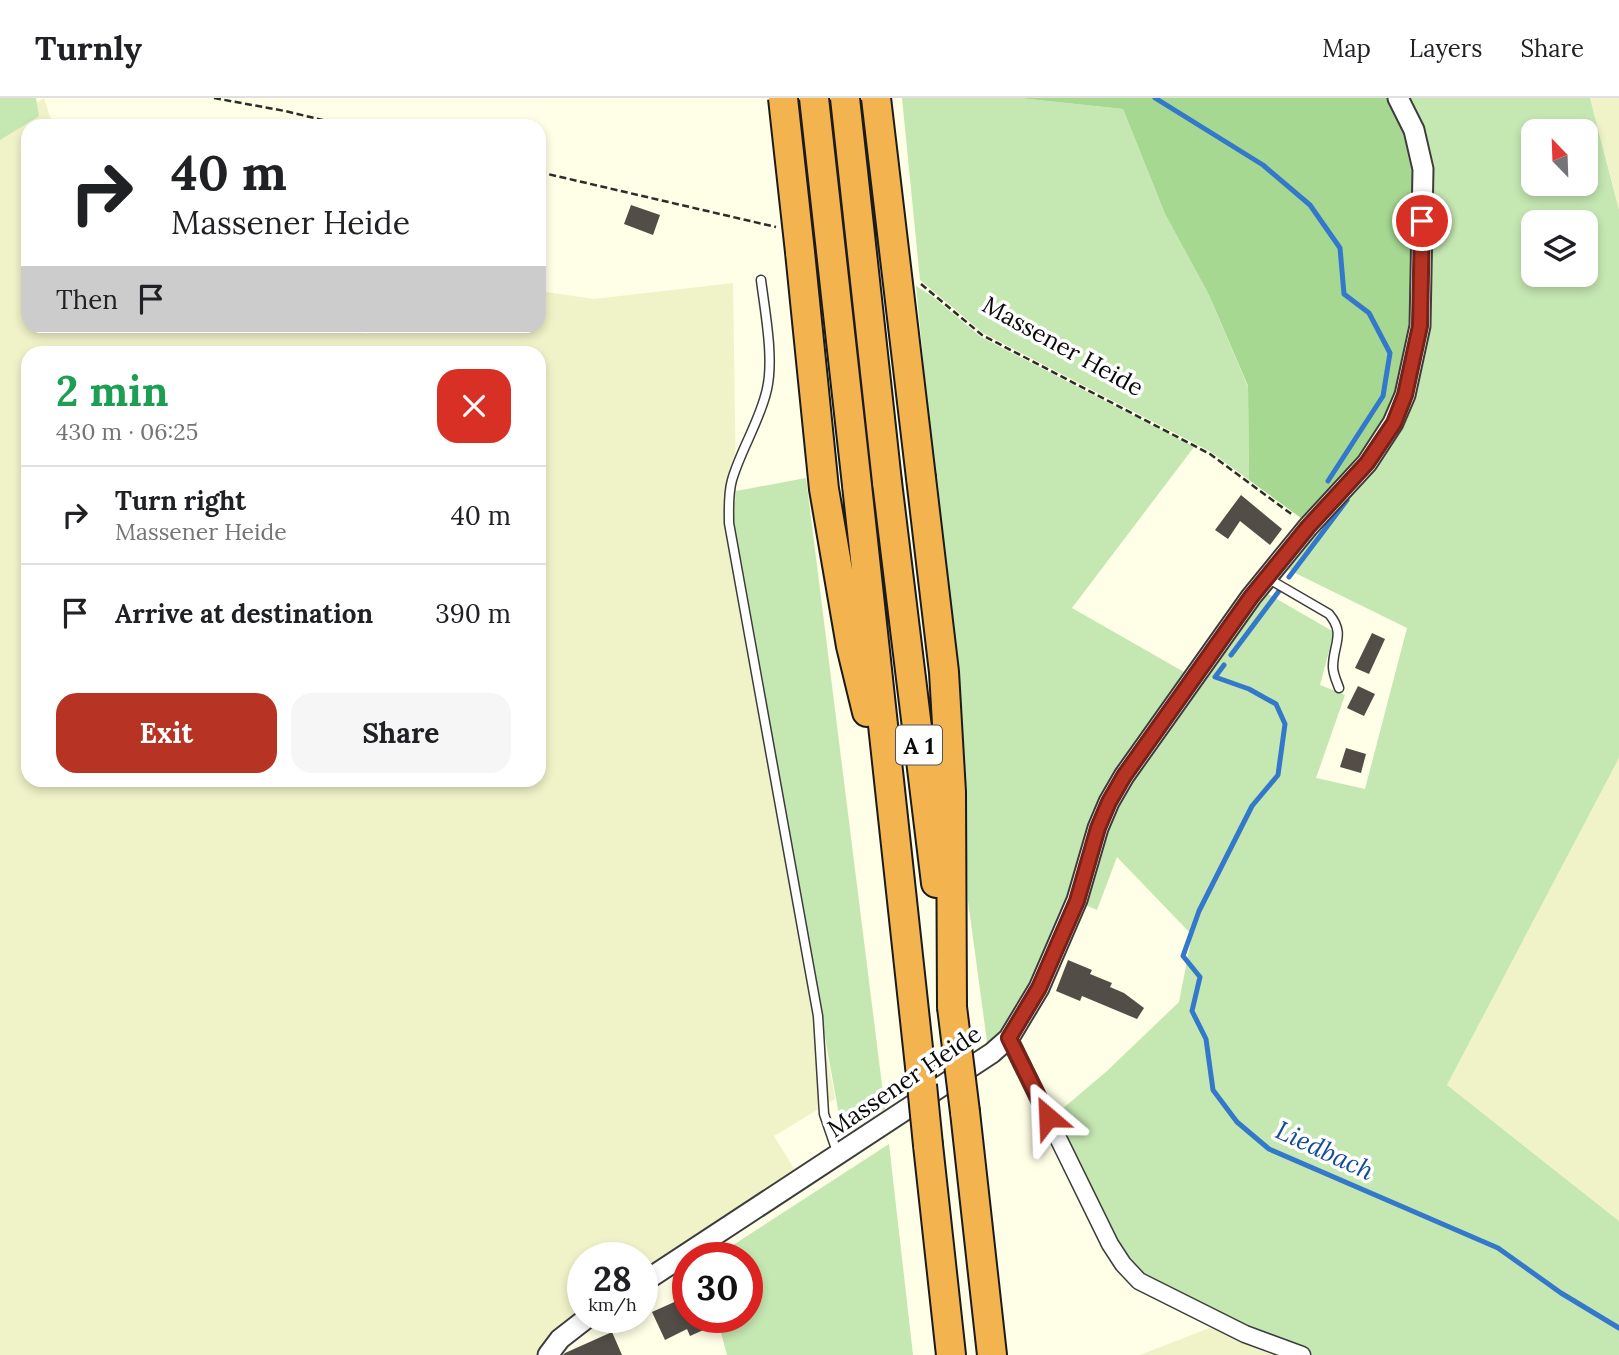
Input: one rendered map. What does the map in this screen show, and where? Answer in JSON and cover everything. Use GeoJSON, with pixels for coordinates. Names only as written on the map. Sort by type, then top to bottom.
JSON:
{"type":"FeatureCollection","features":[{"type":"Feature","properties":{"kind":"highway"},"geometry":{"type":"LineString","coordinates":[[783,98],[824,489],[851,646],[894,827]]}},
{"type":"Feature","properties":{"kind":"highway","name":"A 1"},"geometry":{"type":"LineString","coordinates":[[814,98],[951,1355]]}},
{"type":"Feature","properties":{"kind":"highway","name":"A 1"},"geometry":{"type":"LineString","coordinates":[[845,98],[887,482],[965,1112],[992,1355]]}},
{"type":"Feature","properties":{"kind":"highway"},"geometry":{"type":"LineString","coordinates":[[876,98],[944,672],[951,792],[951,1007]]}},
{"type":"Feature","properties":{"kind":"street","name":"Massener Heide"},"geometry":{"type":"LineString","coordinates":[[658,1273],[992,1053],[1009,1038],[1039,988],[1077,901],[1098,828],[1124,776],[1267,578],[1308,527],[1367,463],[1394,423],[1405,395],[1420,326],[1423,169],[1414,130],[1398,98]]}},
{"type":"Feature","properties":{"kind":"street"},"geometry":{"type":"LineString","coordinates":[[1009,1038],[1110,1244],[1123,1264],[1139,1281],[1170,1297],[1245,1334],[1302,1355]]}},
{"type":"Feature","properties":{"kind":"street"},"geometry":{"type":"LineString","coordinates":[[548,1355],[568,1333]]}},
{"type":"Feature","properties":{"kind":"lane"},"geometry":{"type":"LineString","coordinates":[[761,281],[768,387],[732,480],[729,523],[818,1016],[824,1114],[838,1155]]}},
{"type":"Feature","properties":{"kind":"lane"},"geometry":{"type":"LineString","coordinates":[[1267,578],[1329,614],[1337,623],[1339,635],[1333,668],[1339,688]]}},
{"type":"Feature","properties":{"kind":"path"},"geometry":{"type":"LineString","coordinates":[[214,98],[319,119]]}},
{"type":"Feature","properties":{"kind":"path"},"geometry":{"type":"LineString","coordinates":[[546,174],[777,228]]}},
{"type":"Feature","properties":{"kind":"path","name":"Massener Heide"},"geometry":{"type":"LineString","coordinates":[[921,284],[982,335],[1210,454],[1308,527]]}},
{"type":"Feature","properties":{"kind":"green space"},"geometry":{"type":"Polygon","coordinates":[[[0,98],[36,98],[39,116],[34,119],[21,119],[21,127],[0,140],[0,98]]]}},
{"type":"Feature","properties":{"kind":"green space"},"geometry":{"type":"Polygon","coordinates":[[[44,98],[51,119],[21,119],[21,333],[546,333],[546,292],[594,299],[733,283],[736,491],[733,527],[835,1099],[774,1136],[795,1170],[689,1242],[672,1242],[672,1254],[658,1263],[658,1242],[567,1242],[567,1329],[541,1355],[0,1355],[0,124],[44,98]]]}},
{"type":"Feature","properties":{"kind":"green space"},"geometry":{"type":"Polygon","coordinates":[[[902,98],[1019,98],[1123,109],[1165,214],[1209,295],[1248,387],[1249,480],[1211,452],[983,333],[920,280],[902,98]]]}},
{"type":"Feature","properties":{"kind":"green space"},"geometry":{"type":"Polygon","coordinates":[[[1019,98],[1391,98],[1401,116],[1416,169],[1414,325],[1399,393],[1363,458],[1305,521],[1249,480],[1248,386],[1209,295],[1165,214],[1123,109],[1019,98]]]}},
{"type":"Feature","properties":{"kind":"green space"},"geometry":{"type":"Polygon","coordinates":[[[1404,98],[1590,98],[1595,119],[1521,119],[1521,196],[1598,196],[1598,129],[1619,210],[1619,758],[1447,1085],[1619,1221],[1619,1355],[1313,1355],[1247,1331],[1141,1279],[1127,1260],[1054,1116],[1107,1071],[1179,1002],[1192,935],[1117,857],[1097,910],[1081,903],[1113,805],[1263,591],[1334,632],[1320,685],[1345,695],[1316,778],[1365,789],[1407,628],[1283,567],[1328,514],[1404,98]]]}},
{"type":"Feature","properties":{"kind":"green space"},"geometry":{"type":"Polygon","coordinates":[[[1590,98],[1619,98],[1619,210],[1598,129],[1598,119],[1596,119],[1590,98]]]}},
{"type":"Feature","properties":{"kind":"green space"},"geometry":{"type":"Polygon","coordinates":[[[916,286],[981,337],[1194,447],[1072,608],[1191,676],[1121,772],[1072,898],[1022,1008],[988,1049],[968,901],[965,791],[916,286]]]}},
{"type":"Feature","properties":{"kind":"green space"},"geometry":{"type":"Polygon","coordinates":[[[806,478],[885,1109],[843,1137],[733,527],[736,491],[806,478]]]}},
{"type":"Feature","properties":{"kind":"green space"},"geometry":{"type":"Polygon","coordinates":[[[1619,758],[1619,1221],[1447,1085],[1619,758]]]}},
{"type":"Feature","properties":{"kind":"green space"},"geometry":{"type":"Polygon","coordinates":[[[889,1144],[913,1355],[727,1355],[721,1333],[763,1333],[763,1242],[738,1242],[889,1144]]]}},
{"type":"Feature","properties":{"kind":"green space"},"geometry":{"type":"Polygon","coordinates":[[[1212,1327],[1286,1355],[1140,1355],[1212,1327]]]}},
{"type":"Feature","properties":{"kind":"building"},"geometry":{"type":"Polygon","coordinates":[[[631,205],[660,215],[653,235],[624,224],[631,205]]]}},
{"type":"Feature","properties":{"kind":"building"},"geometry":{"type":"Polygon","coordinates":[[[1241,495],[1282,529],[1270,545],[1240,521],[1228,539],[1215,530],[1241,495]]]}},
{"type":"Feature","properties":{"kind":"building"},"geometry":{"type":"Polygon","coordinates":[[[1372,633],[1385,639],[1369,674],[1355,668],[1372,633]]]}},
{"type":"Feature","properties":{"kind":"building"},"geometry":{"type":"Polygon","coordinates":[[[1358,686],[1375,694],[1364,716],[1347,708],[1358,686]]]}},
{"type":"Feature","properties":{"kind":"building"},"geometry":{"type":"Polygon","coordinates":[[[1346,748],[1366,754],[1361,773],[1340,767],[1346,748]]]}},
{"type":"Feature","properties":{"kind":"building"},"geometry":{"type":"Polygon","coordinates":[[[1068,960],[1092,970],[1090,974],[1112,983],[1110,987],[1124,993],[1144,1008],[1137,1019],[1082,996],[1080,1001],[1056,991],[1068,960]]]}},
{"type":"Feature","properties":{"kind":"building"},"geometry":{"type":"Polygon","coordinates":[[[672,1303],[672,1333],[679,1333],[665,1340],[658,1325],[658,1309],[672,1303]]]}},
{"type":"Feature","properties":{"kind":"building"},"geometry":{"type":"Polygon","coordinates":[[[612,1333],[622,1355],[563,1355],[612,1333]]]}},
{"type":"Feature","properties":{"kind":"waterway","name":"Liedbach"},"geometry":{"type":"LineString","coordinates":[[1155,98],[1263,165],[1310,205],[1340,248],[1344,294],[1369,313],[1390,353],[1383,396],[1328,481]]}},
{"type":"Feature","properties":{"kind":"waterway","name":"Liedbach"},"geometry":{"type":"LineString","coordinates":[[1289,577],[1347,500]]}},
{"type":"Feature","properties":{"kind":"waterway","name":"Liedbach"},"geometry":{"type":"LineString","coordinates":[[1231,655],[1279,591]]}},
{"type":"Feature","properties":{"kind":"waterway","name":"Liedbach"},"geometry":{"type":"LineString","coordinates":[[1224,665],[1215,677],[1249,689],[1276,704],[1285,724],[1278,775],[1252,806],[1199,911],[1183,956],[1200,977],[1192,1011],[1206,1039],[1213,1090],[1237,1122],[1269,1149],[1498,1248],[1561,1293],[1619,1328]]}},
{"type":"Feature","properties":{"kind":"route"},"geometry":{"type":"LineString","coordinates":[[1048,1117],[1009,1038],[1039,988],[1077,901],[1098,828],[1124,776],[1251,597],[1308,527],[1367,463],[1394,423],[1405,395],[1420,326],[1422,221]]}}]}
